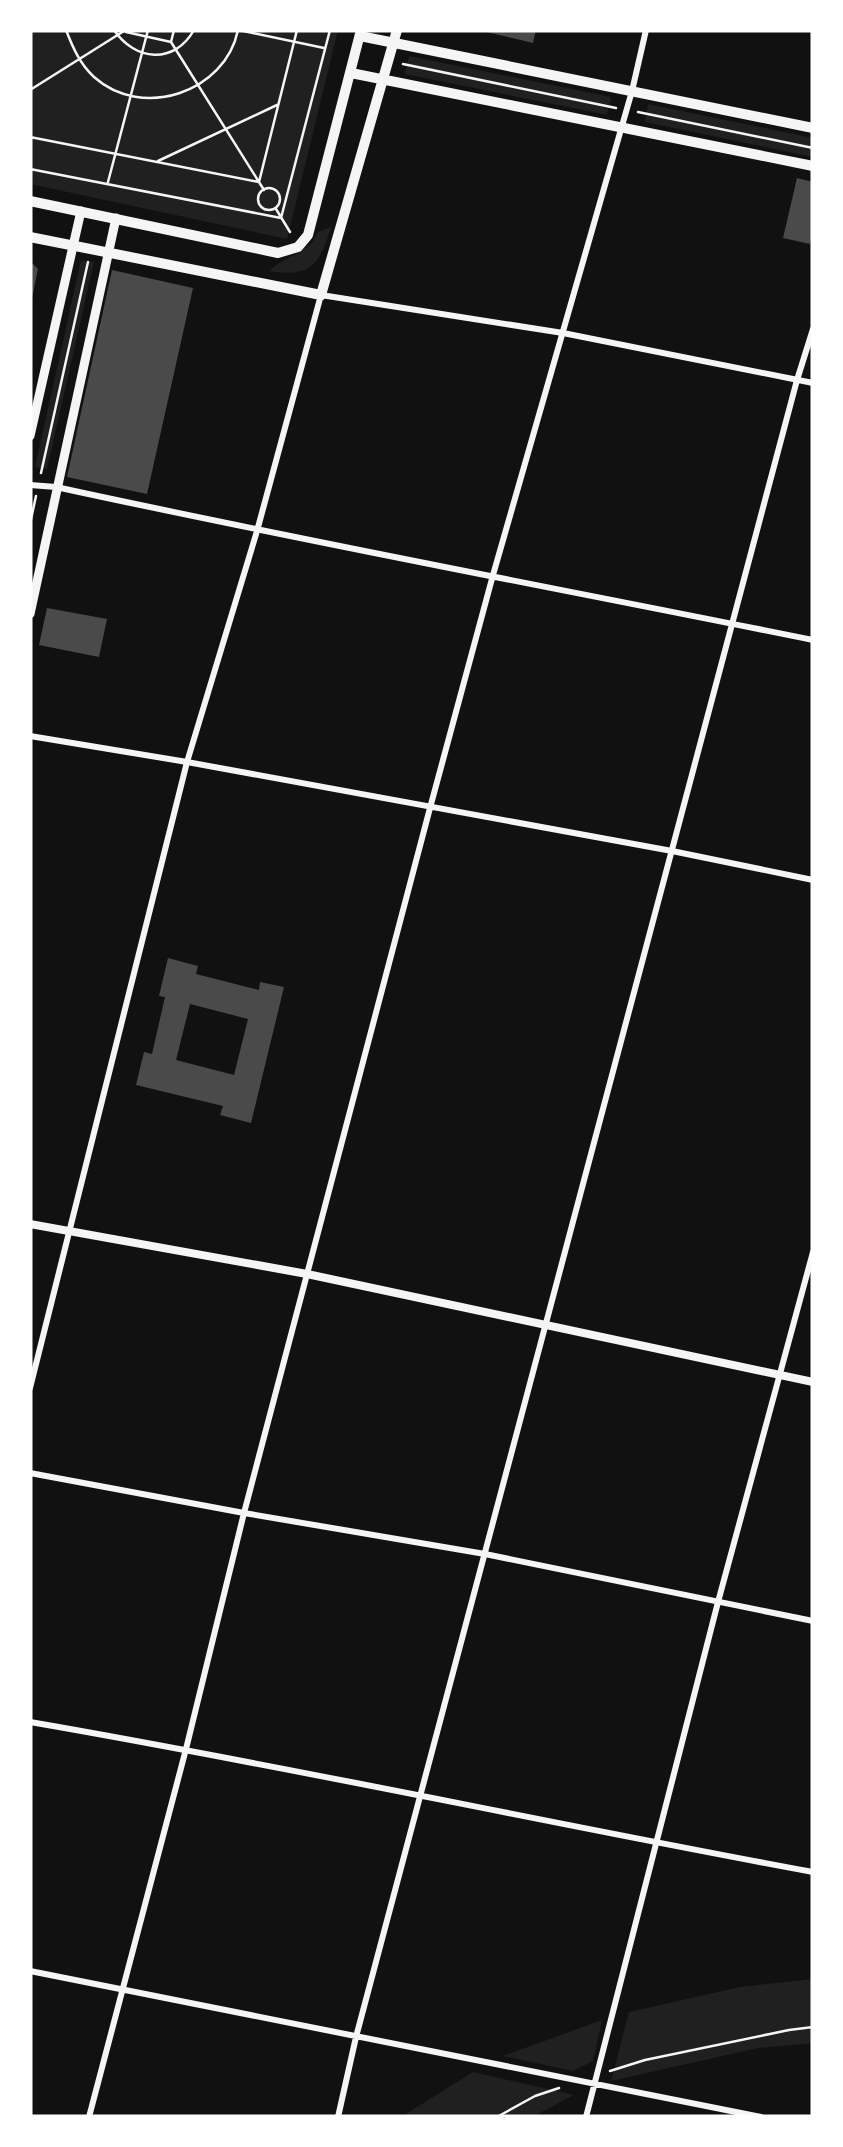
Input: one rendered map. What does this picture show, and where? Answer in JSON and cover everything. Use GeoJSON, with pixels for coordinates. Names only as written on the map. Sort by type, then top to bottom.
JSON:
{"type":"FeatureCollection","features":[{"type":"Feature","properties":{"kind":"main road"},"geometry":{"type":"LineString","coordinates":[[30,236],[321,296],[398,30]]}},
{"type":"Feature","properties":{"kind":"main road"},"geometry":{"type":"LineString","coordinates":[[30,201],[278,254],[298,246],[308,235],[360,33],[813,128]]}},
{"type":"Feature","properties":{"kind":"main road"},"geometry":{"type":"LineString","coordinates":[[351,73],[813,166]]}},
{"type":"Feature","properties":{"kind":"main road"},"geometry":{"type":"LineString","coordinates":[[30,436],[81,211]]}},
{"type":"Feature","properties":{"kind":"main road"},"geometry":{"type":"LineString","coordinates":[[30,614],[116,218]]}},
{"type":"Feature","properties":{"kind":"street"},"geometry":{"type":"LineString","coordinates":[[89,2117],[430,808],[646,30]]}},
{"type":"Feature","properties":{"kind":"street"},"geometry":{"type":"LineString","coordinates":[[30,1388],[186,762],[257,531],[321,296],[562,332],[813,383]]}},
{"type":"Feature","properties":{"kind":"street"},"geometry":{"type":"LineString","coordinates":[[338,2117],[484,1554],[813,329]]}},
{"type":"Feature","properties":{"kind":"street"},"geometry":{"type":"LineString","coordinates":[[34,485],[813,640]]}},
{"type":"Feature","properties":{"kind":"street"},"geometry":{"type":"LineString","coordinates":[[30,736],[672,851],[813,880]]}},
{"type":"Feature","properties":{"kind":"street"},"geometry":{"type":"LineString","coordinates":[[30,1224],[306,1274],[813,1382]]}},
{"type":"Feature","properties":{"kind":"street"},"geometry":{"type":"LineString","coordinates":[[586,2117],[718,1602],[813,1252]]}},
{"type":"Feature","properties":{"kind":"street"},"geometry":{"type":"LineString","coordinates":[[30,1473],[484,1554],[813,1621]]}},
{"type":"Feature","properties":{"kind":"street"},"geometry":{"type":"LineString","coordinates":[[30,1722],[813,1872]]}},
{"type":"Feature","properties":{"kind":"street"},"geometry":{"type":"LineString","coordinates":[[30,1971],[356,2037],[582,2080],[596,2079],[761,2117]]}},
{"type":"Feature","properties":{"kind":"path"},"geometry":{"type":"LineString","coordinates":[[66,30],[79,60],[95,78],[120,93],[148,99],[176,96],[198,86],[224,62],[238,30],[326,48]]}},
{"type":"Feature","properties":{"kind":"path"},"geometry":{"type":"LineString","coordinates":[[114,30],[125,44],[152,55],[176,50],[194,30]]}},
{"type":"Feature","properties":{"kind":"path"},"geometry":{"type":"LineString","coordinates":[[108,184],[148,30]]}},
{"type":"Feature","properties":{"kind":"path"},"geometry":{"type":"LineString","coordinates":[[171,42],[174,30]]}},
{"type":"Feature","properties":{"kind":"path"},"geometry":{"type":"LineString","coordinates":[[258,182],[297,30]]}},
{"type":"Feature","properties":{"kind":"path"},"geometry":{"type":"LineString","coordinates":[[281,218],[330,30]]}},
{"type":"Feature","properties":{"kind":"path"},"geometry":{"type":"LineString","coordinates":[[30,90],[124,31],[171,42],[264,190]]}},
{"type":"Feature","properties":{"kind":"path"},"geometry":{"type":"LineString","coordinates":[[389,61],[813,148]]}},
{"type":"Feature","properties":{"kind":"path"},"geometry":{"type":"LineString","coordinates":[[156,162],[278,104]]}},
{"type":"Feature","properties":{"kind":"path"},"geometry":{"type":"LineString","coordinates":[[30,137],[258,182]]}},
{"type":"Feature","properties":{"kind":"path"},"geometry":{"type":"LineString","coordinates":[[30,169],[281,218]]}},
{"type":"Feature","properties":{"kind":"path"},"geometry":{"type":"LineString","coordinates":[[270,188],[278,194],[280,201],[275,208],[266,210],[260,205],[258,198],[264,190],[270,188]]}},
{"type":"Feature","properties":{"kind":"path"},"geometry":{"type":"LineString","coordinates":[[275,208],[298,246]]}},
{"type":"Feature","properties":{"kind":"path"},"geometry":{"type":"LineString","coordinates":[[30,524],[34,485],[91,249]]}},
{"type":"Feature","properties":{"kind":"path"},"geometry":{"type":"LineString","coordinates":[[596,2079],[644,2060],[813,2028]]}},
{"type":"Feature","properties":{"kind":"path"},"geometry":{"type":"LineString","coordinates":[[497,2117],[535,2096],[582,2080]]}},
{"type":"Feature","properties":{"kind":"shaded area"},"geometry":{"type":"Polygon","coordinates":[[[30,30],[338,30],[287,239],[30,184],[30,30]]]}},
{"type":"Feature","properties":{"kind":"shaded area"},"geometry":{"type":"Polygon","coordinates":[[[409,56],[611,97],[607,115],[405,74],[409,56]]]}},
{"type":"Feature","properties":{"kind":"shaded area"},"geometry":{"type":"Polygon","coordinates":[[[648,104],[813,138],[813,157],[645,122],[648,104]]]}},
{"type":"Feature","properties":{"kind":"shaded area"},"geometry":{"type":"Polygon","coordinates":[[[331,227],[312,266],[295,272],[269,271],[309,246],[318,232],[331,227]]]}},
{"type":"Feature","properties":{"kind":"shaded area"},"geometry":{"type":"Polygon","coordinates":[[[81,260],[94,262],[47,469],[35,467],[81,260]]]}},
{"type":"Feature","properties":{"kind":"shaded area"},"geometry":{"type":"Polygon","coordinates":[[[813,1979],[813,2043],[758,2048],[611,2081],[629,2012],[740,1987],[813,1979]]]}},
{"type":"Feature","properties":{"kind":"shaded area"},"geometry":{"type":"Polygon","coordinates":[[[602,2020],[593,2061],[573,2071],[503,2056],[602,2020]]]}},
{"type":"Feature","properties":{"kind":"shaded area"},"geometry":{"type":"Polygon","coordinates":[[[473,2072],[574,2095],[532,2117],[401,2117],[473,2072]]]}},
{"type":"Feature","properties":{"kind":"building"},"geometry":{"type":"Polygon","coordinates":[[[478,30],[536,30],[533,43],[478,30]]]}},
{"type":"Feature","properties":{"kind":"building"},"geometry":{"type":"Polygon","coordinates":[[[797,178],[813,182],[810,244],[783,238],[797,178]]]}},
{"type":"Feature","properties":{"kind":"building"},"geometry":{"type":"Polygon","coordinates":[[[30,261],[38,269],[32,298],[30,297],[30,261]]]}},
{"type":"Feature","properties":{"kind":"building"},"geometry":{"type":"Polygon","coordinates":[[[112,270],[193,288],[147,494],[67,477],[112,270]]]}},
{"type":"Feature","properties":{"kind":"building"},"geometry":{"type":"Polygon","coordinates":[[[47,608],[107,619],[99,657],[39,645],[47,608]]]}},
{"type":"Feature","properties":{"kind":"building"},"geometry":{"type":"Polygon","coordinates":[[[168,958],[198,966],[196,974],[259,990],[260,982],[284,987],[251,1123],[220,1115],[223,1106],[136,1085],[144,1052],[152,1054],[165,997],[159,996],[168,958]],[[190,1004],[176,1060],[234,1075],[248,1019],[190,1004]]]}}]}
